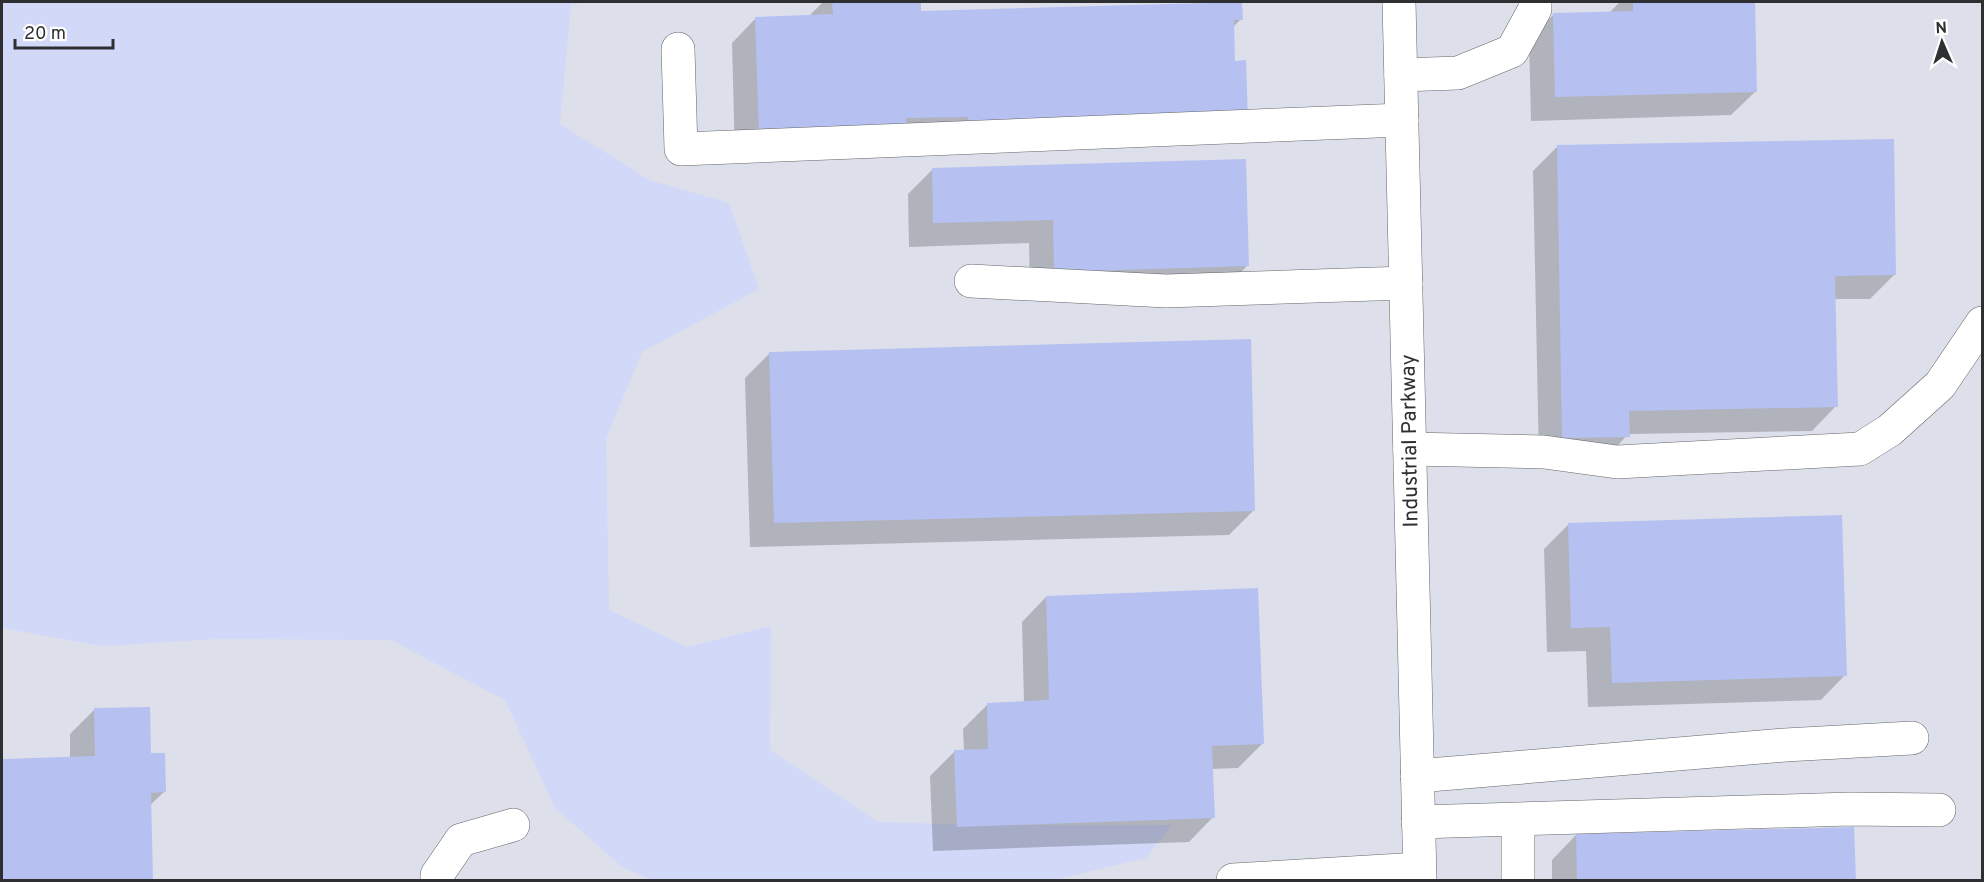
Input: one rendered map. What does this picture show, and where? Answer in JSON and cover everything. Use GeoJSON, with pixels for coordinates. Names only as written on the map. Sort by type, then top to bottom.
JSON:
{"type":"FeatureCollection","features":[{"type":"Feature","properties":{"kind":"street","name":"Industrial Parkway"},"geometry":{"type":"LineString","coordinates":[[1399,2],[1419,875]]}},
{"type":"Feature","properties":{"kind":"street"},"geometry":{"type":"LineString","coordinates":[[1401,75],[1458,73],[1512,51],[1535,9],[1535,2]]}},
{"type":"Feature","properties":{"kind":"street"},"geometry":{"type":"LineString","coordinates":[[678,49],[681,149],[1402,120]]}},
{"type":"Feature","properties":{"kind":"street"},"geometry":{"type":"LineString","coordinates":[[971,281],[1166,291],[1406,283]]}},
{"type":"Feature","properties":{"kind":"street"},"geometry":{"type":"LineString","coordinates":[[1410,449],[1544,452],[1617,462],[1860,448],[1890,430],[1940,385],[1983,322]]}},
{"type":"Feature","properties":{"kind":"street"},"geometry":{"type":"LineString","coordinates":[[1417,776],[1785,745],[1886,742],[1912,738]]}},
{"type":"Feature","properties":{"kind":"street"},"geometry":{"type":"LineString","coordinates":[[1418,822],[1850,809],[1939,810]]}},
{"type":"Feature","properties":{"kind":"street"},"geometry":{"type":"LineString","coordinates":[[1518,820],[1518,880]]}},
{"type":"Feature","properties":{"kind":"street"},"geometry":{"type":"LineString","coordinates":[[437,880],[437,875],[461,840],[513,825]]}},
{"type":"Feature","properties":{"kind":"street"},"geometry":{"type":"LineString","coordinates":[[1233,880],[1419,875]]}},
{"type":"Feature","properties":{"kind":"shaded area"},"geometry":{"type":"Polygon","coordinates":[[[2,2],[1982,2],[1982,880],[2,880],[2,2]]]}},
{"type":"Feature","properties":{"kind":"shaded area"},"geometry":{"type":"Polygon","coordinates":[[[2,2],[591,2],[571,4],[560,124],[649,180],[729,203],[759,289],[642,352],[606,439],[609,610],[687,647],[771,626],[770,750],[878,822],[982,825],[1172,825],[1146,858],[1053,880],[651,880],[621,866],[555,808],[505,700],[391,640],[218,639],[102,646],[2,628],[2,2]]]}},
{"type":"Feature","properties":{"kind":"building"},"geometry":{"type":"Polygon","coordinates":[[[832,2],[921,2],[921,11],[1242,2],[1243,20],[1234,20],[1235,61],[1246,60],[1248,120],[969,128],[968,117],[906,118],[906,130],[759,134],[755,17],[833,14],[832,2]]]}},
{"type":"Feature","properties":{"kind":"building"},"geometry":{"type":"Polygon","coordinates":[[[1633,2],[1755,2],[1757,92],[1555,97],[1553,13],[1633,11],[1633,2]]]}},
{"type":"Feature","properties":{"kind":"building"},"geometry":{"type":"Polygon","coordinates":[[[1894,139],[1896,275],[1835,276],[1838,407],[1629,411],[1630,437],[1562,438],[1557,145],[1894,139]]]}},
{"type":"Feature","properties":{"kind":"building"},"geometry":{"type":"Polygon","coordinates":[[[1246,159],[1249,266],[1054,272],[1053,220],[933,223],[932,168],[1246,159]]]}},
{"type":"Feature","properties":{"kind":"building"},"geometry":{"type":"Polygon","coordinates":[[[1251,339],[1255,511],[774,523],[769,352],[1251,339]]]}},
{"type":"Feature","properties":{"kind":"building"},"geometry":{"type":"Polygon","coordinates":[[[1842,515],[1847,676],[1612,683],[1610,627],[1571,628],[1568,523],[1842,515]]]}},
{"type":"Feature","properties":{"kind":"building"},"geometry":{"type":"Polygon","coordinates":[[[1258,588],[1264,744],[1212,746],[1215,818],[957,827],[954,750],[988,749],[987,703],[1049,700],[1046,596],[1258,588]]]}},
{"type":"Feature","properties":{"kind":"building"},"geometry":{"type":"Polygon","coordinates":[[[150,707],[151,753],[165,753],[166,792],[151,793],[153,880],[2,880],[2,759],[95,756],[94,708],[150,707]]]}},
{"type":"Feature","properties":{"kind":"building"},"geometry":{"type":"Polygon","coordinates":[[[1854,827],[1856,880],[1577,880],[1576,834],[1854,827]]]}}]}
